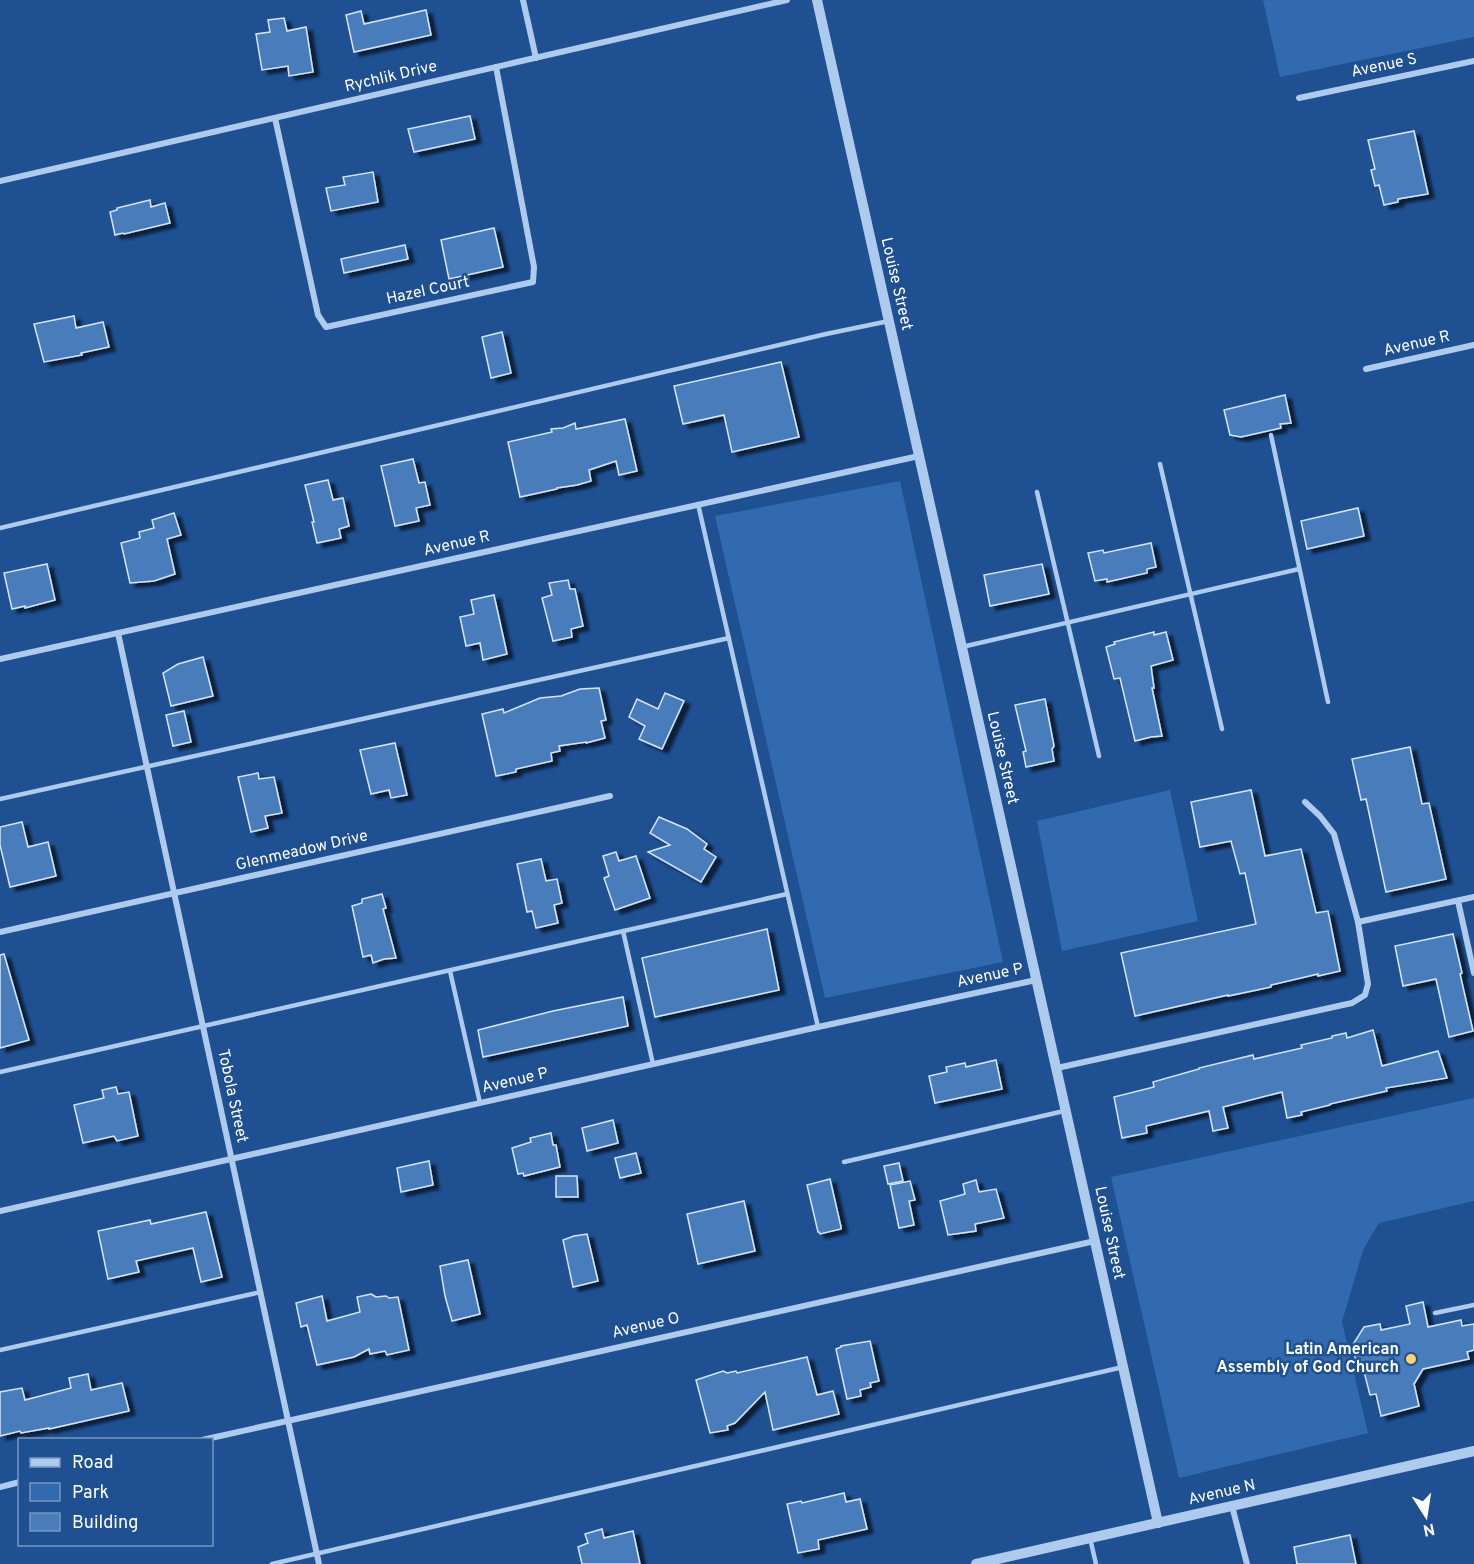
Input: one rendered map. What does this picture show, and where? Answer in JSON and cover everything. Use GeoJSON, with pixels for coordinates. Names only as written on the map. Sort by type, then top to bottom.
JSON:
{"type":"FeatureCollection","features":[{"type":"Feature","properties":{"kind":"street"},"geometry":{"type":"LineString","coordinates":[[524,0],[536,58]]}},
{"type":"Feature","properties":{"kind":"street","name":"Rychlik Drive"},"geometry":{"type":"LineString","coordinates":[[0,181],[787,0]]}},
{"type":"Feature","properties":{"kind":"street","name":"Louise Street"},"geometry":{"type":"LineString","coordinates":[[817,0],[1158,1523]]}},
{"type":"Feature","properties":{"kind":"street","name":"Avenue S"},"geometry":{"type":"LineString","coordinates":[[1299,98],[1474,61]]}},
{"type":"Feature","properties":{"kind":"street","name":"Hazel Court"},"geometry":{"type":"LineString","coordinates":[[275,118],[318,315],[327,327],[533,282],[534,267],[496,67]]}},
{"type":"Feature","properties":{"kind":"street","name":"Avenue R"},"geometry":{"type":"LineString","coordinates":[[1366,369],[1474,345]]}},
{"type":"Feature","properties":{"kind":"street","name":"Avenue R"},"geometry":{"type":"LineString","coordinates":[[0,659],[919,456]]}},
{"type":"Feature","properties":{"kind":"street","name":"Tobola Street"},"geometry":{"type":"LineString","coordinates":[[118,633],[319,1564]]}},
{"type":"Feature","properties":{"kind":"street","name":"Glenmeadow Drive"},"geometry":{"type":"LineString","coordinates":[[0,932],[610,796]]}},
{"type":"Feature","properties":{"kind":"street"},"geometry":{"type":"LineString","coordinates":[[1057,1068],[1352,1003],[1365,995],[1368,984],[1358,922],[1334,834],[1305,802]]}},
{"type":"Feature","properties":{"kind":"street"},"geometry":{"type":"LineString","coordinates":[[1358,922],[1474,897]]}},
{"type":"Feature","properties":{"kind":"street"},"geometry":{"type":"LineString","coordinates":[[1458,901],[1474,973]]}},
{"type":"Feature","properties":{"kind":"street","name":"Avenue P"},"geometry":{"type":"LineString","coordinates":[[0,1210],[1036,980]]}},
{"type":"Feature","properties":{"kind":"street","name":"Avenue O"},"geometry":{"type":"LineString","coordinates":[[211,1438],[1095,1240]]}},
{"type":"Feature","properties":{"kind":"street","name":"Avenue N"},"geometry":{"type":"LineString","coordinates":[[976,1564],[1474,1451]]}},
{"type":"Feature","properties":{"kind":"street"},"geometry":{"type":"LineString","coordinates":[[0,1487],[18,1482]]}},
{"type":"Feature","properties":{"kind":"street"},"geometry":{"type":"LineString","coordinates":[[1232,1506],[1247,1564]]}},
{"type":"Feature","properties":{"kind":"lane"},"geometry":{"type":"LineString","coordinates":[[0,528],[889,321]]}},
{"type":"Feature","properties":{"kind":"lane"},"geometry":{"type":"LineString","coordinates":[[1271,435],[1328,702]]}},
{"type":"Feature","properties":{"kind":"lane"},"geometry":{"type":"LineString","coordinates":[[1160,464],[1222,729]]}},
{"type":"Feature","properties":{"kind":"lane"},"geometry":{"type":"LineString","coordinates":[[1037,492],[1099,756]]}},
{"type":"Feature","properties":{"kind":"lane"},"geometry":{"type":"LineString","coordinates":[[698,504],[818,1028]]}},
{"type":"Feature","properties":{"kind":"lane"},"geometry":{"type":"LineString","coordinates":[[962,647],[1299,569]]}},
{"type":"Feature","properties":{"kind":"lane"},"geometry":{"type":"LineString","coordinates":[[0,799],[729,638]]}},
{"type":"Feature","properties":{"kind":"lane"},"geometry":{"type":"LineString","coordinates":[[0,1072],[787,894]]}},
{"type":"Feature","properties":{"kind":"lane"},"geometry":{"type":"LineString","coordinates":[[623,932],[652,1065]]}},
{"type":"Feature","properties":{"kind":"lane"},"geometry":{"type":"LineString","coordinates":[[450,971],[480,1103]]}},
{"type":"Feature","properties":{"kind":"lane"},"geometry":{"type":"LineString","coordinates":[[844,1162],[1067,1111]]}},
{"type":"Feature","properties":{"kind":"lane"},"geometry":{"type":"LineString","coordinates":[[0,1350],[261,1292]]}},
{"type":"Feature","properties":{"kind":"lane"},"geometry":{"type":"LineString","coordinates":[[1435,1313],[1474,1305]]}},
{"type":"Feature","properties":{"kind":"lane"},"geometry":{"type":"LineString","coordinates":[[272,1564],[1123,1367]]}},
{"type":"Feature","properties":{"kind":"lane"},"geometry":{"type":"LineString","coordinates":[[1090,1538],[1096,1564]]}},
{"type":"Feature","properties":{"kind":"green space"},"geometry":{"type":"Polygon","coordinates":[[[1263,0],[1474,0],[1474,37],[1280,77],[1263,0]]]}},
{"type":"Feature","properties":{"kind":"green space"},"geometry":{"type":"Polygon","coordinates":[[[900,481],[1003,962],[825,998],[715,516],[900,481]]]}},
{"type":"Feature","properties":{"kind":"green space"},"geometry":{"type":"Polygon","coordinates":[[[1170,790],[1198,921],[1062,951],[1037,821],[1170,790]]]}},
{"type":"Feature","properties":{"kind":"green space"},"geometry":{"type":"Polygon","coordinates":[[[1474,1098],[1474,1201],[1379,1223],[1363,1250],[1342,1322],[1368,1433],[1179,1478],[1111,1177],[1474,1098]]]}},
{"type":"Feature","properties":{"kind":"building"},"geometry":{"type":"Polygon","coordinates":[[[426,10],[431,35],[354,52],[346,15],[361,11],[364,24],[426,10]]]}},
{"type":"Feature","properties":{"kind":"building"},"geometry":{"type":"Polygon","coordinates":[[[284,18],[287,31],[306,27],[313,72],[289,76],[288,66],[262,70],[256,34],[270,32],[268,20],[284,18]]]}},
{"type":"Feature","properties":{"kind":"building"},"geometry":{"type":"Polygon","coordinates":[[[470,116],[475,139],[414,152],[408,129],[470,116]]]}},
{"type":"Feature","properties":{"kind":"building"},"geometry":{"type":"Polygon","coordinates":[[[1414,131],[1428,194],[1398,199],[1398,202],[1384,205],[1379,185],[1375,186],[1371,170],[1375,169],[1368,140],[1414,131]]]}},
{"type":"Feature","properties":{"kind":"building"},"geometry":{"type":"Polygon","coordinates":[[[373,172],[378,202],[331,211],[326,188],[345,185],[343,177],[373,172]]]}},
{"type":"Feature","properties":{"kind":"building"},"geometry":{"type":"Polygon","coordinates":[[[150,200],[151,207],[165,203],[170,223],[115,235],[110,212],[117,208],[150,200]]]}},
{"type":"Feature","properties":{"kind":"building"},"geometry":{"type":"Polygon","coordinates":[[[494,228],[503,267],[449,279],[441,240],[494,228]]]}},
{"type":"Feature","properties":{"kind":"building"},"geometry":{"type":"Polygon","coordinates":[[[405,245],[408,259],[344,273],[341,259],[405,245]]]}},
{"type":"Feature","properties":{"kind":"building"},"geometry":{"type":"Polygon","coordinates":[[[74,316],[76,328],[103,322],[109,347],[44,362],[34,324],[74,316]]]}},
{"type":"Feature","properties":{"kind":"building"},"geometry":{"type":"Polygon","coordinates":[[[502,332],[511,373],[491,378],[482,337],[502,332]]]}},
{"type":"Feature","properties":{"kind":"building"},"geometry":{"type":"Polygon","coordinates":[[[781,362],[799,437],[732,452],[724,415],[683,424],[674,386],[781,362]]]}},
{"type":"Feature","properties":{"kind":"building"},"geometry":{"type":"Polygon","coordinates":[[[1285,395],[1291,423],[1280,424],[1281,428],[1241,437],[1230,435],[1224,410],[1285,395]]]}},
{"type":"Feature","properties":{"kind":"building"},"geometry":{"type":"Polygon","coordinates":[[[625,419],[637,471],[619,475],[616,461],[589,470],[591,481],[520,497],[508,442],[552,432],[551,429],[563,428],[575,423],[576,429],[625,419]]]}},
{"type":"Feature","properties":{"kind":"building"},"geometry":{"type":"Polygon","coordinates":[[[413,459],[419,483],[425,482],[430,505],[416,508],[419,521],[395,526],[381,466],[413,459]]]}},
{"type":"Feature","properties":{"kind":"building"},"geometry":{"type":"Polygon","coordinates":[[[328,480],[333,500],[343,498],[349,526],[339,529],[341,538],[317,543],[305,485],[328,480]]]}},
{"type":"Feature","properties":{"kind":"building"},"geometry":{"type":"Polygon","coordinates":[[[1358,508],[1364,536],[1307,549],[1301,521],[1358,508]]]}},
{"type":"Feature","properties":{"kind":"building"},"geometry":{"type":"Polygon","coordinates":[[[174,513],[181,535],[167,539],[175,574],[154,581],[130,583],[121,543],[140,538],[139,532],[154,528],[152,520],[174,513]]]}},
{"type":"Feature","properties":{"kind":"building"},"geometry":{"type":"Polygon","coordinates":[[[1151,543],[1156,567],[1147,569],[1147,573],[1107,582],[1107,579],[1095,581],[1088,553],[1103,550],[1104,553],[1151,543]]]}},
{"type":"Feature","properties":{"kind":"building"},"geometry":{"type":"Polygon","coordinates":[[[47,564],[55,600],[12,609],[4,573],[47,564]]]}},
{"type":"Feature","properties":{"kind":"building"},"geometry":{"type":"Polygon","coordinates":[[[1042,564],[1049,594],[990,606],[984,575],[1042,564]]]}},
{"type":"Feature","properties":{"kind":"building"},"geometry":{"type":"Polygon","coordinates":[[[568,580],[570,589],[575,589],[583,626],[571,629],[572,637],[553,641],[542,598],[552,595],[549,583],[568,580]]]}},
{"type":"Feature","properties":{"kind":"building"},"geometry":{"type":"Polygon","coordinates":[[[494,595],[507,654],[483,660],[480,643],[466,646],[460,617],[474,614],[471,600],[494,595]]]}},
{"type":"Feature","properties":{"kind":"building"},"geometry":{"type":"Polygon","coordinates":[[[1154,632],[1154,635],[1166,632],[1173,660],[1151,666],[1154,688],[1152,688],[1162,736],[1135,741],[1120,678],[1114,679],[1106,647],[1115,644],[1114,642],[1154,632]]]}},
{"type":"Feature","properties":{"kind":"building"},"geometry":{"type":"Polygon","coordinates":[[[203,657],[213,696],[171,706],[163,673],[178,664],[203,657]]]}},
{"type":"Feature","properties":{"kind":"building"},"geometry":{"type":"Polygon","coordinates":[[[599,688],[606,720],[601,721],[605,738],[559,746],[560,751],[551,753],[552,761],[496,776],[482,714],[503,709],[504,713],[540,698],[561,696],[580,689],[599,688]]]}},
{"type":"Feature","properties":{"kind":"building"},"geometry":{"type":"Polygon","coordinates":[[[665,693],[684,701],[662,749],[639,739],[645,726],[629,717],[637,699],[658,709],[665,693]]]}},
{"type":"Feature","properties":{"kind":"building"},"geometry":{"type":"Polygon","coordinates":[[[1045,699],[1054,746],[1052,749],[1054,761],[1026,767],[1023,752],[1026,751],[1015,705],[1045,699]]]}},
{"type":"Feature","properties":{"kind":"building"},"geometry":{"type":"Polygon","coordinates":[[[184,711],[191,742],[173,746],[166,715],[184,711]]]}},
{"type":"Feature","properties":{"kind":"building"},"geometry":{"type":"Polygon","coordinates":[[[395,743],[407,795],[391,798],[389,790],[371,794],[360,750],[395,743]]]}},
{"type":"Feature","properties":{"kind":"building"},"geometry":{"type":"Polygon","coordinates":[[[1410,747],[1422,804],[1429,803],[1446,879],[1386,892],[1366,799],[1361,800],[1352,759],[1410,747]]]}},
{"type":"Feature","properties":{"kind":"building"},"geometry":{"type":"Polygon","coordinates":[[[258,773],[259,779],[274,777],[282,813],[265,816],[268,828],[251,832],[238,777],[258,773]]]}},
{"type":"Feature","properties":{"kind":"building"},"geometry":{"type":"Polygon","coordinates":[[[1251,790],[1265,856],[1301,849],[1316,913],[1328,911],[1340,971],[1135,1016],[1121,953],[1256,924],[1245,873],[1240,874],[1231,841],[1200,847],[1191,802],[1251,790]]]}},
{"type":"Feature","properties":{"kind":"building"},"geometry":{"type":"Polygon","coordinates":[[[659,817],[687,829],[707,844],[704,849],[716,857],[701,882],[648,852],[670,845],[650,833],[659,817]]]}},
{"type":"Feature","properties":{"kind":"building"},"geometry":{"type":"Polygon","coordinates":[[[22,822],[28,847],[48,842],[56,876],[10,887],[0,845],[0,827],[22,822]]]}},
{"type":"Feature","properties":{"kind":"building"},"geometry":{"type":"Polygon","coordinates":[[[616,852],[619,861],[636,856],[650,898],[615,910],[604,878],[609,876],[603,856],[616,852]]]}},
{"type":"Feature","properties":{"kind":"building"},"geometry":{"type":"Polygon","coordinates":[[[541,859],[546,881],[557,879],[562,903],[554,905],[558,923],[536,928],[532,911],[527,912],[517,864],[541,859]]]}},
{"type":"Feature","properties":{"kind":"building"},"geometry":{"type":"Polygon","coordinates":[[[382,894],[386,908],[383,909],[396,958],[373,963],[371,955],[363,957],[352,906],[362,903],[362,899],[382,894]]]}},
{"type":"Feature","properties":{"kind":"building"},"geometry":{"type":"Polygon","coordinates":[[[767,929],[779,990],[655,1017],[642,958],[767,929]]]}},
{"type":"Feature","properties":{"kind":"building"},"geometry":{"type":"Polygon","coordinates":[[[1453,934],[1473,1031],[1449,1037],[1436,979],[1403,986],[1395,946],[1453,934]]]}},
{"type":"Feature","properties":{"kind":"building"},"geometry":{"type":"Polygon","coordinates":[[[4,954],[29,1040],[0,1048],[0,955],[4,954]]]}},
{"type":"Feature","properties":{"kind":"building"},"geometry":{"type":"Polygon","coordinates":[[[623,997],[628,1026],[483,1057],[478,1030],[553,1011],[623,997]]]}},
{"type":"Feature","properties":{"kind":"building"},"geometry":{"type":"Polygon","coordinates":[[[1373,1030],[1382,1066],[1438,1051],[1447,1078],[1386,1088],[1387,1091],[1330,1104],[1287,1118],[1282,1092],[1223,1107],[1228,1128],[1213,1131],[1209,1111],[1146,1126],[1147,1133],[1122,1138],[1114,1097],[1154,1087],[1153,1082],[1199,1068],[1253,1055],[1254,1059],[1302,1048],[1301,1045],[1332,1038],[1332,1036],[1346,1033],[1347,1038],[1373,1030]]]}},
{"type":"Feature","properties":{"kind":"building"},"geometry":{"type":"Polygon","coordinates":[[[996,1060],[1002,1089],[935,1103],[929,1076],[947,1072],[946,1067],[965,1063],[966,1067],[996,1060]]]}},
{"type":"Feature","properties":{"kind":"building"},"geometry":{"type":"Polygon","coordinates":[[[116,1087],[118,1094],[129,1092],[138,1136],[117,1141],[114,1136],[83,1143],[74,1105],[104,1098],[102,1090],[116,1087]]]}},
{"type":"Feature","properties":{"kind":"building"},"geometry":{"type":"Polygon","coordinates":[[[613,1120],[618,1143],[587,1151],[582,1128],[613,1120]]]}},
{"type":"Feature","properties":{"kind":"building"},"geometry":{"type":"Polygon","coordinates":[[[551,1133],[560,1167],[524,1176],[523,1173],[518,1174],[512,1148],[531,1142],[530,1138],[551,1133]]]}},
{"type":"Feature","properties":{"kind":"building"},"geometry":{"type":"Polygon","coordinates":[[[636,1153],[641,1173],[620,1178],[615,1158],[636,1153]]]}},
{"type":"Feature","properties":{"kind":"building"},"geometry":{"type":"Polygon","coordinates":[[[429,1161],[433,1185],[401,1192],[397,1168],[429,1161]]]}},
{"type":"Feature","properties":{"kind":"building"},"geometry":{"type":"Polygon","coordinates":[[[899,1163],[903,1181],[888,1184],[884,1166],[899,1163]]]}},
{"type":"Feature","properties":{"kind":"building"},"geometry":{"type":"Polygon","coordinates":[[[556,1176],[577,1176],[578,1197],[556,1197],[556,1176]]]}},
{"type":"Feature","properties":{"kind":"building"},"geometry":{"type":"Polygon","coordinates":[[[830,1179],[841,1229],[820,1234],[807,1185],[830,1179]]]}},
{"type":"Feature","properties":{"kind":"building"},"geometry":{"type":"Polygon","coordinates":[[[976,1180],[979,1192],[996,1189],[1004,1218],[975,1224],[976,1231],[948,1235],[940,1201],[965,1194],[963,1184],[976,1180]]]}},
{"type":"Feature","properties":{"kind":"building"},"geometry":{"type":"Polygon","coordinates":[[[910,1181],[915,1200],[909,1201],[914,1225],[899,1228],[890,1185],[910,1181]]]}},
{"type":"Feature","properties":{"kind":"building"},"geometry":{"type":"Polygon","coordinates":[[[744,1201],[755,1251],[698,1264],[687,1214],[744,1201]]]}},
{"type":"Feature","properties":{"kind":"building"},"geometry":{"type":"Polygon","coordinates":[[[206,1212],[222,1277],[201,1282],[193,1248],[136,1261],[139,1272],[108,1279],[98,1231],[150,1220],[151,1224],[206,1212]]]}},
{"type":"Feature","properties":{"kind":"building"},"geometry":{"type":"Polygon","coordinates":[[[587,1234],[598,1281],[573,1287],[563,1240],[587,1234]]]}},
{"type":"Feature","properties":{"kind":"building"},"geometry":{"type":"Polygon","coordinates":[[[468,1260],[480,1314],[452,1321],[440,1266],[468,1260]]]}},
{"type":"Feature","properties":{"kind":"building"},"geometry":{"type":"Polygon","coordinates":[[[371,1294],[376,1297],[398,1297],[409,1350],[387,1355],[385,1351],[370,1354],[369,1349],[354,1357],[317,1365],[307,1325],[301,1327],[296,1303],[322,1296],[327,1321],[360,1312],[357,1297],[371,1294]]]}},
{"type":"Feature","properties":{"kind":"building","name":"Latin American Assembly of God Church"},"geometry":{"type":"Polygon","coordinates":[[[1423,1302],[1428,1327],[1461,1320],[1462,1326],[1474,1324],[1474,1350],[1467,1352],[1469,1359],[1423,1369],[1414,1384],[1419,1406],[1381,1416],[1376,1394],[1370,1395],[1361,1360],[1356,1361],[1352,1346],[1364,1327],[1380,1324],[1381,1330],[1410,1324],[1406,1306],[1423,1302]]]}},
{"type":"Feature","properties":{"kind":"building"},"geometry":{"type":"Polygon","coordinates":[[[870,1341],[879,1381],[870,1383],[871,1387],[860,1390],[861,1396],[847,1399],[836,1349],[870,1341]]]}},
{"type":"Feature","properties":{"kind":"building"},"geometry":{"type":"Polygon","coordinates":[[[807,1357],[817,1395],[833,1391],[839,1414],[773,1430],[765,1392],[735,1423],[727,1426],[728,1430],[710,1433],[696,1380],[723,1371],[727,1373],[736,1371],[737,1373],[807,1357]]]}},
{"type":"Feature","properties":{"kind":"building"},"geometry":{"type":"Polygon","coordinates":[[[88,1374],[91,1390],[122,1383],[129,1411],[49,1429],[21,1433],[20,1431],[0,1436],[0,1392],[22,1388],[25,1400],[71,1388],[69,1378],[88,1374]]]}},
{"type":"Feature","properties":{"kind":"building"},"geometry":{"type":"Polygon","coordinates":[[[844,1493],[846,1502],[860,1499],[867,1529],[818,1540],[819,1549],[798,1553],[787,1504],[801,1501],[802,1503],[844,1493]]]}},
{"type":"Feature","properties":{"kind":"building"},"geometry":{"type":"Polygon","coordinates":[[[602,1529],[604,1538],[633,1531],[640,1564],[582,1564],[578,1547],[588,1543],[585,1534],[602,1529]]]}},
{"type":"Feature","properties":{"kind":"building"},"geometry":{"type":"Polygon","coordinates":[[[1350,1535],[1356,1564],[1297,1564],[1294,1547],[1350,1535]]]}},
{"type":"Feature","properties":{"kind":"place","name":"Latin American Assembly of God Church"},"geometry":{"type":"Point","coordinates":[1411,1359]}}]}
